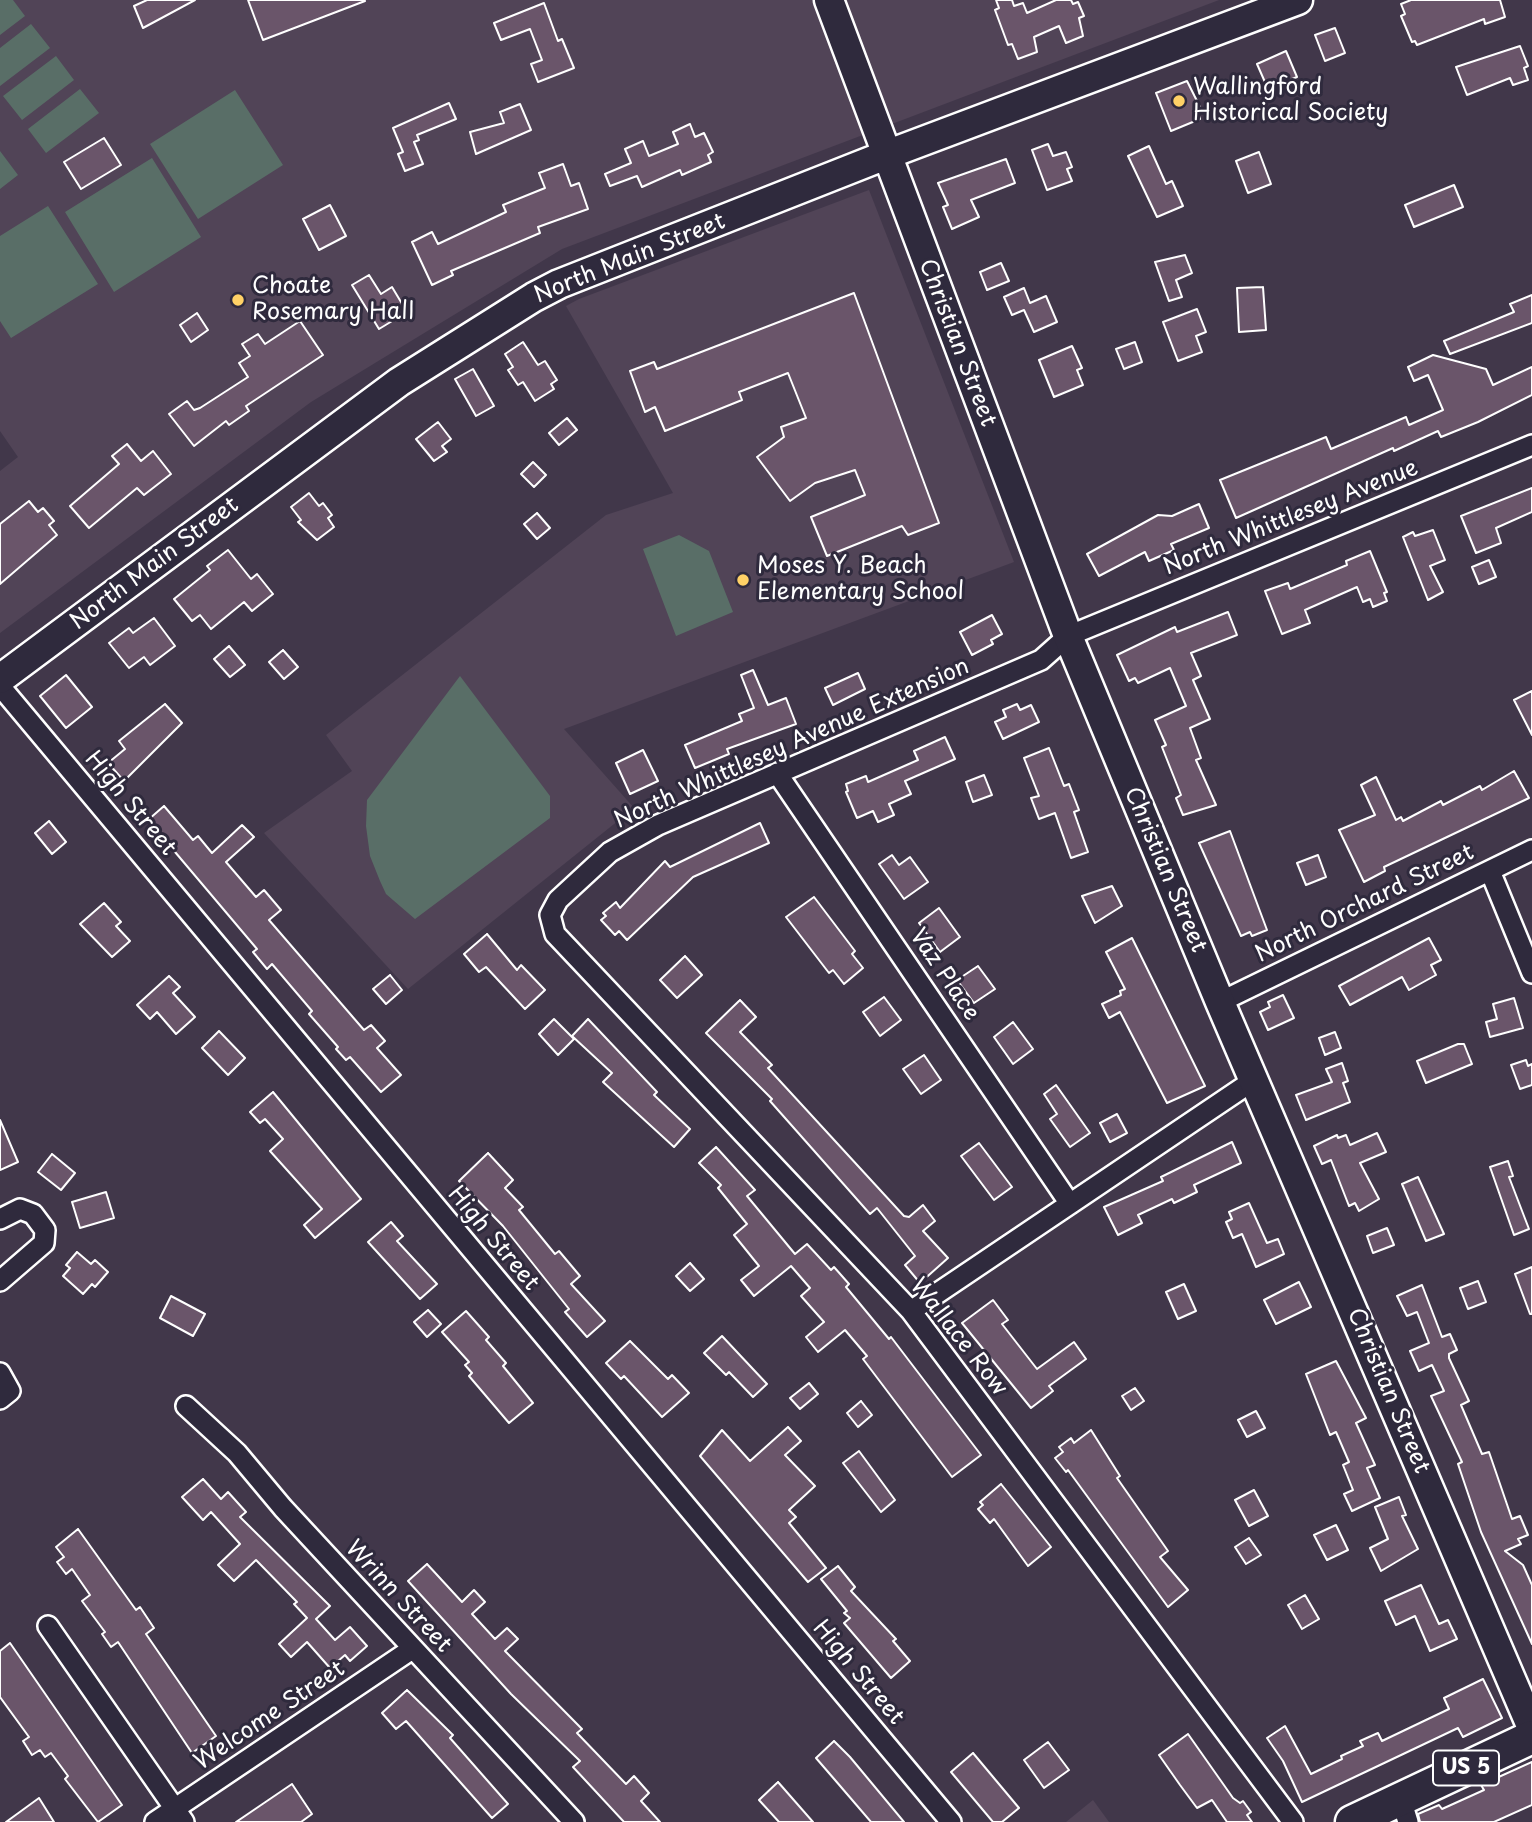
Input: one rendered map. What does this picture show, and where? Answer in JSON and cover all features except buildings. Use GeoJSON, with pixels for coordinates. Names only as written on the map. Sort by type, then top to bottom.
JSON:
{"type":"FeatureCollection","features":[{"type":"Feature","properties":{"kind":"main road","name":"Christian Street"},"geometry":{"type":"LineString","coordinates":[[829,0],[1068,636],[1220,1002],[1532,1728]]}},
{"type":"Feature","properties":{"kind":"main road","name":"North Main Street"},"geometry":{"type":"LineString","coordinates":[[0,679],[399,382],[488,324],[559,285],[886,155],[1298,0]]}},
{"type":"Feature","properties":{"kind":"main road","name":"US 5"},"geometry":{"type":"LineString","coordinates":[[1352,1822],[1404,1811],[1532,1737]]}},
{"type":"Feature","properties":{"kind":"street","name":"North Whittlesey Avenue"},"geometry":{"type":"LineString","coordinates":[[1068,636],[1532,445]]}},
{"type":"Feature","properties":{"kind":"street","name":"North Whittlesey Avenue Extension"},"geometry":{"type":"LineString","coordinates":[[550,915],[558,900],[610,852],[658,825],[1041,660],[1068,636]]}},
{"type":"Feature","properties":{"kind":"street","name":"High Street"},"geometry":{"type":"LineString","coordinates":[[0,686],[951,1822]]}},
{"type":"Feature","properties":{"kind":"street","name":"Vaz Place"},"geometry":{"type":"LineString","coordinates":[[777,773],[1070,1204]]}},
{"type":"Feature","properties":{"kind":"street","name":"North Orchard Street"},"geometry":{"type":"LineString","coordinates":[[1220,1002],[1532,850]]}},
{"type":"Feature","properties":{"kind":"street"},"geometry":{"type":"LineString","coordinates":[[1490,871],[1532,973]]}},
{"type":"Feature","properties":{"kind":"street","name":"Wallace Row"},"geometry":{"type":"LineString","coordinates":[[550,915],[555,933],[911,1311],[1293,1822]]}},
{"type":"Feature","properties":{"kind":"street"},"geometry":{"type":"LineString","coordinates":[[911,1311],[1254,1080]]}},
{"type":"Feature","properties":{"kind":"street"},"geometry":{"type":"LineString","coordinates":[[0,1219],[20,1209],[33,1214],[45,1230],[44,1243],[0,1282]]}},
{"type":"Feature","properties":{"kind":"street"},"geometry":{"type":"LineString","coordinates":[[0,1373],[10,1391],[0,1399]]}},
{"type":"Feature","properties":{"kind":"street","name":"Wrinn Street"},"geometry":{"type":"LineString","coordinates":[[186,1406],[237,1453],[283,1508],[574,1822]]}},
{"type":"Feature","properties":{"kind":"street"},"geometry":{"type":"LineString","coordinates":[[48,1626],[180,1815]]}},
{"type":"Feature","properties":{"kind":"street","name":"Welcome Street"},"geometry":{"type":"LineString","coordinates":[[155,1822],[180,1815],[412,1649]]}},
{"type":"Feature","properties":{"kind":"shaded area","name":"Choate Rosemary Hall"},"geometry":{"type":"Polygon","coordinates":[[[0,0],[1219,0],[562,249],[311,402],[0,633],[0,471],[18,457],[0,431],[0,0]]]}},
{"type":"Feature","properties":{"kind":"shaded area","name":"Moses Y. Beach Elementary School"},"geometry":{"type":"Polygon","coordinates":[[[869,190],[1014,562],[564,729],[634,808],[408,989],[264,833],[352,771],[326,735],[606,515],[673,493],[566,306],[869,190]]]}},
{"type":"Feature","properties":{"kind":"shaded area"},"geometry":{"type":"Polygon","coordinates":[[[1093,1800],[1109,1822],[1066,1822],[1093,1800]]]}},
{"type":"Feature","properties":{"kind":"green space"},"geometry":{"type":"Polygon","coordinates":[[[0,0],[13,0],[25,16],[0,35],[0,0]]]}},
{"type":"Feature","properties":{"kind":"green space"},"geometry":{"type":"Polygon","coordinates":[[[31,24],[50,48],[0,86],[0,48],[31,24]]]}},
{"type":"Feature","properties":{"kind":"green space"},"geometry":{"type":"Polygon","coordinates":[[[56,56],[74,80],[22,120],[3,96],[56,56]]]}},
{"type":"Feature","properties":{"kind":"green space"},"geometry":{"type":"Polygon","coordinates":[[[80,89],[99,113],[46,153],[28,129],[80,89]]]}},
{"type":"Feature","properties":{"kind":"green space"},"geometry":{"type":"Polygon","coordinates":[[[235,90],[283,165],[198,219],[150,144],[235,90]]]}},
{"type":"Feature","properties":{"kind":"green space"},"geometry":{"type":"Polygon","coordinates":[[[0,151],[18,175],[0,189],[0,151]]]}},
{"type":"Feature","properties":{"kind":"green space"},"geometry":{"type":"Polygon","coordinates":[[[152,158],[201,237],[114,292],[65,212],[152,158]]]}},
{"type":"Feature","properties":{"kind":"green space"},"geometry":{"type":"Polygon","coordinates":[[[48,206],[98,284],[11,338],[0,321],[0,236],[48,206]]]}},
{"type":"Feature","properties":{"kind":"green space"},"geometry":{"type":"Polygon","coordinates":[[[679,535],[709,551],[733,612],[676,636],[643,549],[679,535]]]}},
{"type":"Feature","properties":{"kind":"green space"},"geometry":{"type":"Polygon","coordinates":[[[460,676],[550,796],[550,818],[415,919],[386,894],[380,881],[370,856],[366,826],[367,800],[460,676]]]}},
{"type":"Feature","properties":{"kind":"place","name":"Wallingford Historical Society"},"geometry":{"type":"Point","coordinates":[1179,101]}},
{"type":"Feature","properties":{"kind":"place","name":"Choate Rosemary Hall"},"geometry":{"type":"Point","coordinates":[238,300]}},
{"type":"Feature","properties":{"kind":"place","name":"Moses Y. Beach Elementary School"},"geometry":{"type":"Point","coordinates":[743,580]}}]}
